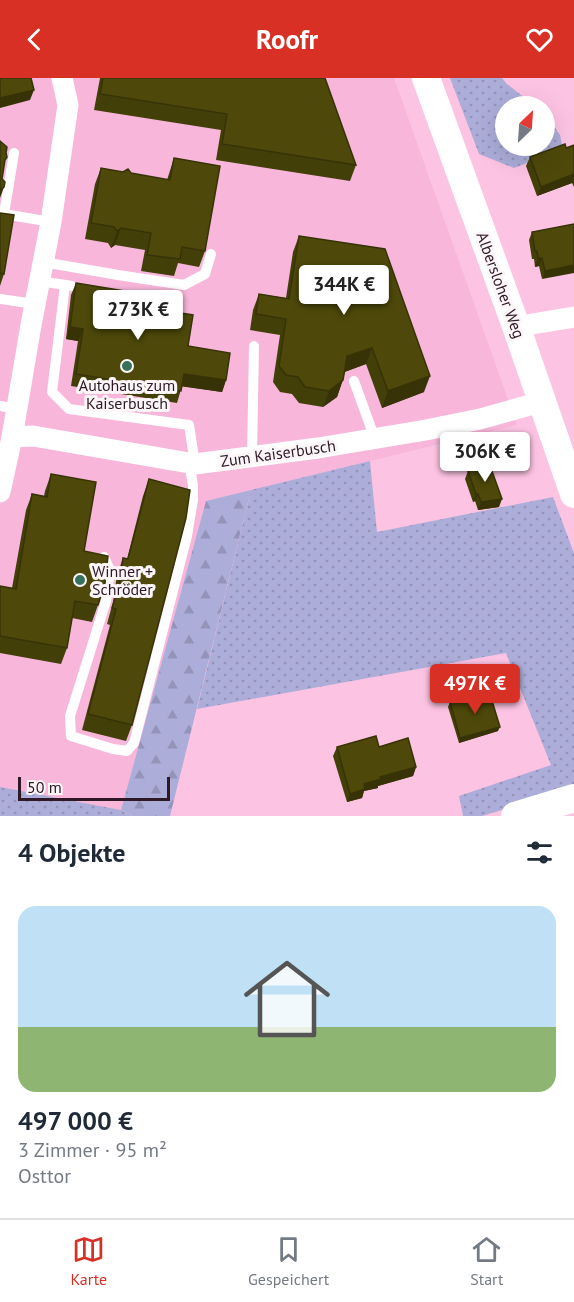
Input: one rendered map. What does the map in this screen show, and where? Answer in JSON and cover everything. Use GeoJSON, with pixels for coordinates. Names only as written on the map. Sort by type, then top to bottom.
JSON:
{"type":"FeatureCollection","features":[{"type":"Feature","properties":{"kind":"main road","name":"Albersloher Weg"},"geometry":{"type":"LineString","coordinates":[[426,78],[574,494]]}},
{"type":"Feature","properties":{"kind":"main road"},"geometry":{"type":"LineString","coordinates":[[515,816],[574,798]]}},
{"type":"Feature","properties":{"kind":"street"},"geometry":{"type":"LineString","coordinates":[[0,492],[12,437],[8,407],[35,304],[51,222],[68,105],[62,78]]}},
{"type":"Feature","properties":{"kind":"street"},"geometry":{"type":"LineString","coordinates":[[517,329],[532,324],[574,317]]}},
{"type":"Feature","properties":{"kind":"street","name":"Zum Kaiserbusch"},"geometry":{"type":"LineString","coordinates":[[12,437],[33,436],[192,464],[426,430],[480,419],[541,402]]}},
{"type":"Feature","properties":{"kind":"lane"},"geometry":{"type":"LineString","coordinates":[[14,153],[4,214],[51,222]]}},
{"type":"Feature","properties":{"kind":"lane"},"geometry":{"type":"LineString","coordinates":[[41,271],[118,276],[184,285],[205,274],[211,254]]}},
{"type":"Feature","properties":{"kind":"lane"},"geometry":{"type":"LineString","coordinates":[[41,271],[65,285],[86,288]]}},
{"type":"Feature","properties":{"kind":"lane"},"geometry":{"type":"LineString","coordinates":[[65,285],[52,392],[69,409],[189,425],[194,500],[187,536],[134,743],[127,751],[71,736],[70,716],[106,601],[110,570],[104,557]]}},
{"type":"Feature","properties":{"kind":"lane"},"geometry":{"type":"LineString","coordinates":[[0,299],[35,304]]}},
{"type":"Feature","properties":{"kind":"lane"},"geometry":{"type":"LineString","coordinates":[[252,457],[254,346]]}},
{"type":"Feature","properties":{"kind":"lane"},"geometry":{"type":"LineString","coordinates":[[354,381],[375,439]]}},
{"type":"Feature","properties":{"kind":"shaded area"},"geometry":{"type":"Polygon","coordinates":[[[0,78],[394,78],[517,425],[206,501],[121,810],[0,787],[0,78]]]}},
{"type":"Feature","properties":{"kind":"green space"},"geometry":{"type":"Polygon","coordinates":[[[450,78],[502,78],[522,96],[495,96],[495,156],[545,156],[514,168],[479,154],[450,78]]]}},
{"type":"Feature","properties":{"kind":"green space"},"geometry":{"type":"Polygon","coordinates":[[[555,128],[560,135],[563,149],[555,152],[555,128]]]}},
{"type":"Feature","properties":{"kind":"green space"},"geometry":{"type":"Polygon","coordinates":[[[370,461],[377,532],[553,497],[574,553],[574,788],[482,816],[463,816],[459,796],[551,765],[506,653],[197,709],[251,490],[370,461]]]}},
{"type":"Feature","properties":{"kind":"green space"},"geometry":{"type":"Polygon","coordinates":[[[251,490],[170,816],[132,816],[121,810],[206,501],[251,490]]]}},
{"type":"Feature","properties":{"kind":"green space"},"geometry":{"type":"Polygon","coordinates":[[[0,787],[121,810],[132,816],[0,816],[0,787]]]}},
{"type":"Feature","properties":{"kind":"building"},"geometry":{"type":"Polygon","coordinates":[[[0,78],[31,78],[34,90],[0,98],[0,78]]]}},
{"type":"Feature","properties":{"kind":"building"},"geometry":{"type":"Polygon","coordinates":[[[103,78],[325,78],[356,165],[222,144],[227,114],[100,94],[103,78]]]}},
{"type":"Feature","properties":{"kind":"building"},"geometry":{"type":"Polygon","coordinates":[[[0,141],[7,147],[7,157],[2,179],[5,182],[4,187],[0,190],[0,141]]]}},
{"type":"Feature","properties":{"kind":"building"},"geometry":{"type":"Polygon","coordinates":[[[565,144],[566,148],[574,145],[574,174],[541,187],[530,157],[555,156],[555,148],[565,144]]]}},
{"type":"Feature","properties":{"kind":"building"},"geometry":{"type":"Polygon","coordinates":[[[174,158],[220,166],[205,251],[182,247],[180,259],[147,255],[151,233],[121,228],[117,231],[114,227],[91,223],[101,168],[123,172],[128,169],[131,173],[170,180],[174,158]]]}},
{"type":"Feature","properties":{"kind":"building"},"geometry":{"type":"Polygon","coordinates":[[[0,213],[14,215],[4,274],[0,273],[0,213]]]}},
{"type":"Feature","properties":{"kind":"building"},"geometry":{"type":"Polygon","coordinates":[[[574,224],[574,265],[545,271],[542,258],[538,258],[537,251],[535,251],[532,232],[574,224]]]}},
{"type":"Feature","properties":{"kind":"building"},"geometry":{"type":"Polygon","coordinates":[[[299,236],[385,249],[430,376],[388,391],[372,348],[347,356],[343,380],[329,391],[305,387],[298,377],[286,375],[279,366],[286,319],[256,314],[259,294],[289,299],[299,236]]]}},
{"type":"Feature","properties":{"kind":"building"},"geometry":{"type":"Polygon","coordinates":[[[76,283],[150,295],[148,308],[193,315],[188,346],[230,353],[226,380],[184,374],[181,391],[76,374],[83,329],[70,327],[76,283]]]}},
{"type":"Feature","properties":{"kind":"building"},"geometry":{"type":"Polygon","coordinates":[[[489,463],[502,499],[481,502],[468,471],[489,463]]]}},
{"type":"Feature","properties":{"kind":"building"},"geometry":{"type":"Polygon","coordinates":[[[51,474],[96,482],[84,551],[108,556],[105,583],[98,605],[75,601],[67,648],[0,636],[0,586],[16,589],[32,494],[47,497],[51,474]]]}},
{"type":"Feature","properties":{"kind":"building"},"geometry":{"type":"Polygon","coordinates":[[[149,479],[190,490],[186,518],[132,725],[88,714],[116,609],[112,608],[119,586],[123,558],[128,559],[149,479]]]}},
{"type":"Feature","properties":{"kind":"building"},"geometry":{"type":"Polygon","coordinates":[[[489,691],[500,727],[460,738],[450,702],[489,691]]]}},
{"type":"Feature","properties":{"kind":"building"},"geometry":{"type":"Polygon","coordinates":[[[376,736],[379,747],[408,738],[416,767],[380,777],[381,779],[364,784],[365,789],[350,794],[337,747],[376,736]]]}},
{"type":"Feature","properties":{"kind":"place","name":"Autohaus zum Kaiserbusch"},"geometry":{"type":"Point","coordinates":[127,366]}},
{"type":"Feature","properties":{"kind":"place","name":"Winner + Schröder"},"geometry":{"type":"Point","coordinates":[80,580]}}]}
